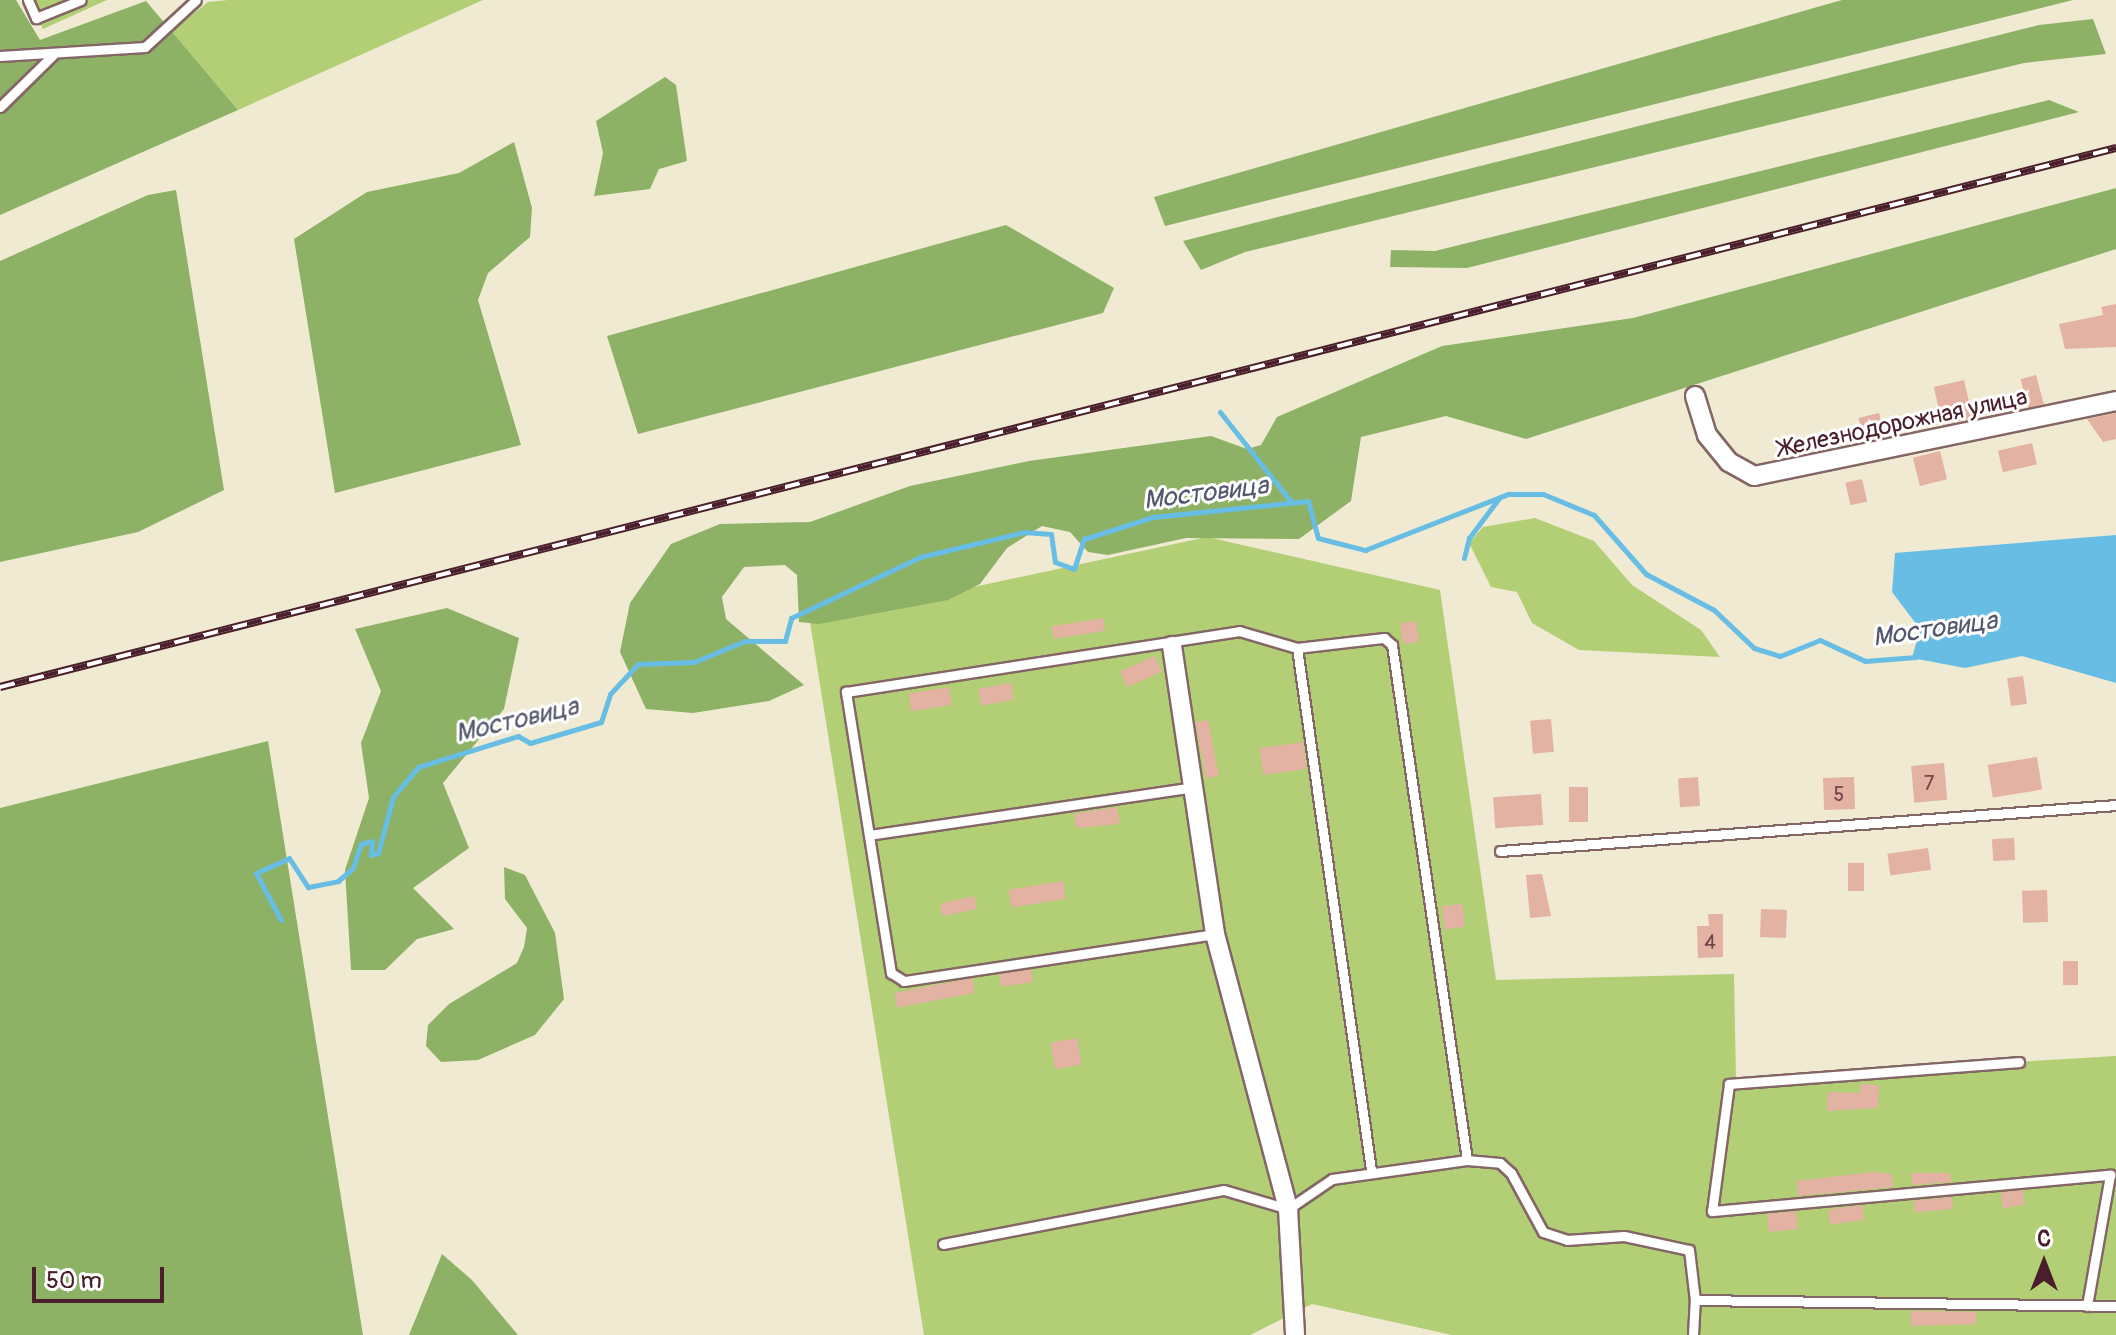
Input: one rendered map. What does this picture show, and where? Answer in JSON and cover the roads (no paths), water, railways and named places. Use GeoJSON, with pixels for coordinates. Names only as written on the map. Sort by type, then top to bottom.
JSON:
{"type":"FeatureCollection","features":[{"type":"Feature","properties":{"kind":"street","name":"Железнодорожная улица"},"geometry":{"type":"LineString","coordinates":[[1695,396],[1707,435],[1729,462],[1754,476],[2116,401]]}},
{"type":"Feature","properties":{"kind":"street"},"geometry":{"type":"LineString","coordinates":[[1172,646],[1215,934],[1288,1209],[1295,1335]]}},
{"type":"Feature","properties":{"kind":"lane"},"geometry":{"type":"LineString","coordinates":[[28,0],[36,18],[81,0]]}},
{"type":"Feature","properties":{"kind":"lane"},"geometry":{"type":"LineString","coordinates":[[0,56],[145,47],[196,0]]}},
{"type":"Feature","properties":{"kind":"lane"},"geometry":{"type":"LineString","coordinates":[[0,107],[53,55]]}},
{"type":"Feature","properties":{"kind":"lane"},"geometry":{"type":"LineString","coordinates":[[1215,934],[904,981],[891,973],[846,692],[1172,646],[1239,631],[1297,648],[1384,638],[1397,653],[1467,1160]]}},
{"type":"Feature","properties":{"kind":"lane"},"geometry":{"type":"LineString","coordinates":[[1297,648],[1371,1170]]}},
{"type":"Feature","properties":{"kind":"lane"},"geometry":{"type":"LineString","coordinates":[[869,835],[1193,787]]}},
{"type":"Feature","properties":{"kind":"lane"},"geometry":{"type":"LineString","coordinates":[[1500,851],[2116,805]]}},
{"type":"Feature","properties":{"kind":"lane"},"geometry":{"type":"LineString","coordinates":[[2019,1062],[1729,1084],[1712,1211],[2113,1175],[2087,1306]]}},
{"type":"Feature","properties":{"kind":"lane"},"geometry":{"type":"LineString","coordinates":[[943,1244],[1224,1190],[1288,1209],[1332,1179],[1371,1170],[1467,1160],[1500,1163],[1511,1173],[1543,1232],[1567,1240],[1624,1236],[1689,1250],[1695,1300],[1693,1335]]}},
{"type":"Feature","properties":{"kind":"lane"},"geometry":{"type":"LineString","coordinates":[[1695,1300],[2116,1306]]}},
{"type":"Feature","properties":{"kind":"water"},"geometry":{"type":"Polygon","coordinates":[[[2116,535],[2116,683],[2022,656],[1965,668],[1912,658],[1920,629],[1892,592],[1895,553],[2116,535]]]}},
{"type":"Feature","properties":{"kind":"waterway"},"geometry":{"type":"LineString","coordinates":[[1220,412],[1292,503]]}},
{"type":"Feature","properties":{"kind":"waterway","name":"Мостовица"},"geometry":{"type":"LineString","coordinates":[[281,920],[256,873],[289,858],[308,887],[338,881],[353,868],[361,844],[372,841],[371,855],[378,853],[393,797],[418,767],[518,736],[530,743],[601,722],[610,694],[638,664],[694,662],[745,641],[785,641],[791,618],[920,557],[1024,532],[1051,534],[1055,562],[1074,569],[1084,539],[1153,517],[1308,501],[1318,538],[1365,550],[1508,494],[1543,494],[1594,515],[1646,574],[1714,610],[1754,648],[1780,656],[1820,640],[1865,661],[1916,657]]}},
{"type":"Feature","properties":{"kind":"waterway"},"geometry":{"type":"LineString","coordinates":[[1464,558],[1469,538],[1499,498]]}},
{"type":"Feature","properties":{"kind":"railway"},"geometry":{"type":"LineString","coordinates":[[0,687],[2116,148]]}}]}
